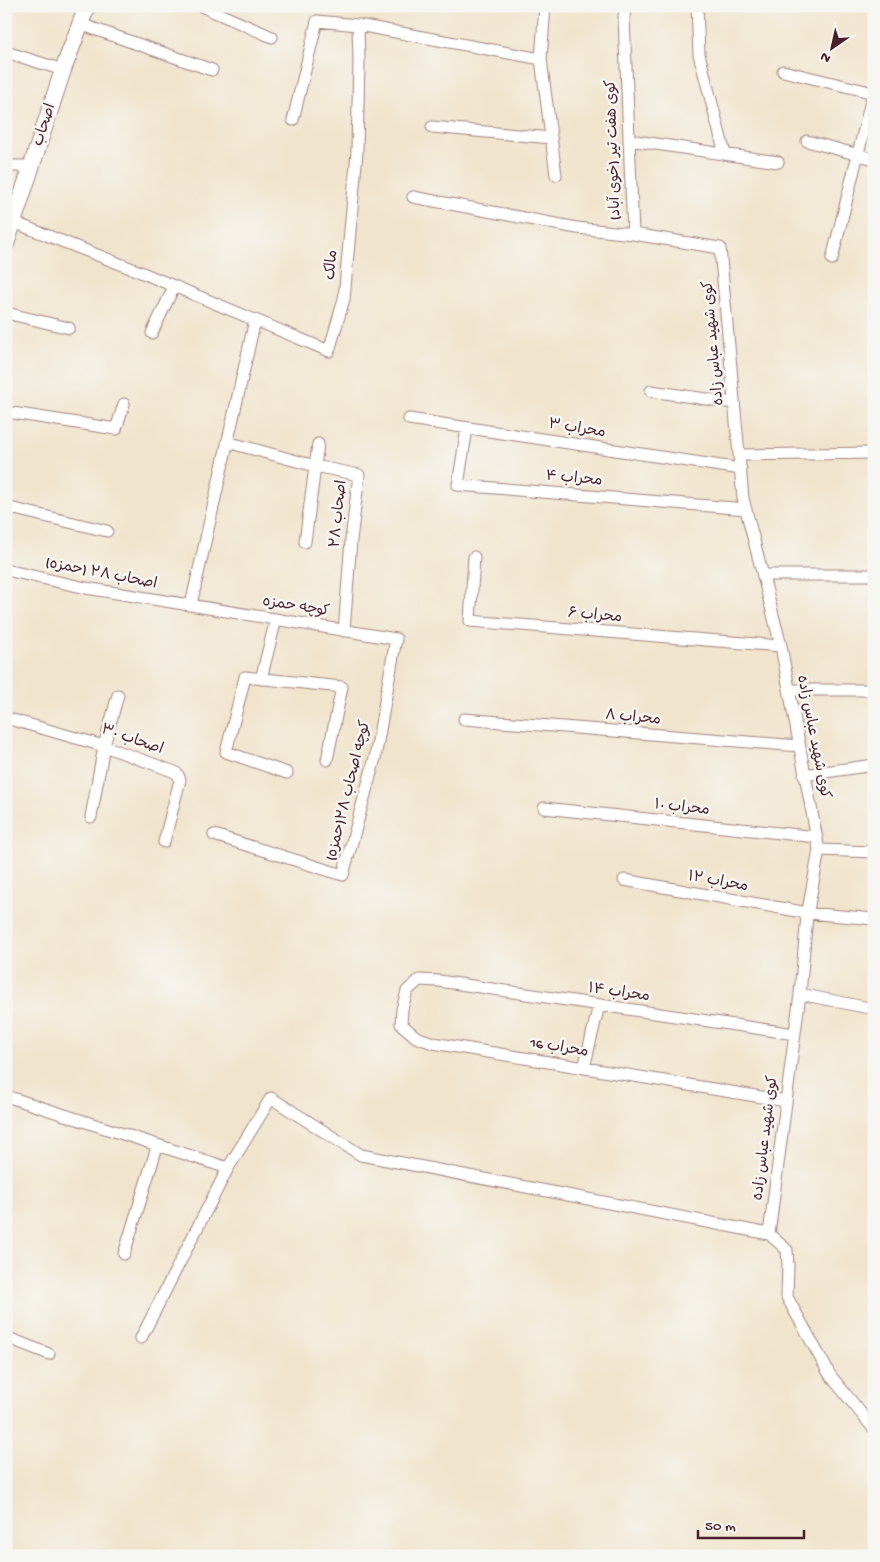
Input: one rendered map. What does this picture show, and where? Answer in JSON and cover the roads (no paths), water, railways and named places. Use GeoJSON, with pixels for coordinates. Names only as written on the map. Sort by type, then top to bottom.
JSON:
{"type":"FeatureCollection","features":[{"type":"Feature","properties":{"kind":"main road","name":"اصحاب"},"geometry":{"type":"LineString","coordinates":[[6,244],[63,70],[87,6]]}},
{"type":"Feature","properties":{"kind":"street"},"geometry":{"type":"LineString","coordinates":[[201,6],[272,37]]}},
{"type":"Feature","properties":{"kind":"street"},"geometry":{"type":"LineString","coordinates":[[545,6],[541,59],[556,175]]}},
{"type":"Feature","properties":{"kind":"street","name":"کوی هفت تیر (خوی آباد)"},"geometry":{"type":"LineString","coordinates":[[625,6],[633,234],[720,248]]}},
{"type":"Feature","properties":{"kind":"street"},"geometry":{"type":"LineString","coordinates":[[697,6],[700,54],[725,154]]}},
{"type":"Feature","properties":{"kind":"street"},"geometry":{"type":"LineString","coordinates":[[293,120],[317,21],[358,25],[541,59]]}},
{"type":"Feature","properties":{"kind":"street"},"geometry":{"type":"LineString","coordinates":[[80,24],[212,70]]}},
{"type":"Feature","properties":{"kind":"street","name":"مالک"},"geometry":{"type":"LineString","coordinates":[[13,222],[174,286],[329,351],[344,299],[357,152],[358,25]]}},
{"type":"Feature","properties":{"kind":"street"},"geometry":{"type":"LineString","coordinates":[[6,52],[63,70]]}},
{"type":"Feature","properties":{"kind":"street"},"geometry":{"type":"LineString","coordinates":[[783,71],[873,93],[832,259]]}},
{"type":"Feature","properties":{"kind":"street"},"geometry":{"type":"LineString","coordinates":[[432,128],[551,138]]}},
{"type":"Feature","properties":{"kind":"street"},"geometry":{"type":"LineString","coordinates":[[629,140],[778,162]]}},
{"type":"Feature","properties":{"kind":"street"},"geometry":{"type":"LineString","coordinates":[[807,141],[874,159]]}},
{"type":"Feature","properties":{"kind":"street"},"geometry":{"type":"LineString","coordinates":[[6,166],[31,166]]}},
{"type":"Feature","properties":{"kind":"street"},"geometry":{"type":"LineString","coordinates":[[413,197],[577,228],[633,234]]}},
{"type":"Feature","properties":{"kind":"street","name":"کوی شهید عباس زاده"},"geometry":{"type":"LineString","coordinates":[[720,248],[743,498],[781,646],[819,850],[808,913],[800,994],[769,1234]]}},
{"type":"Feature","properties":{"kind":"street"},"geometry":{"type":"LineString","coordinates":[[152,332],[174,286]]}},
{"type":"Feature","properties":{"kind":"street"},"geometry":{"type":"LineString","coordinates":[[6,313],[69,328]]}},
{"type":"Feature","properties":{"kind":"street"},"geometry":{"type":"LineString","coordinates":[[191,605],[255,320]]}},
{"type":"Feature","properties":{"kind":"street"},"geometry":{"type":"LineString","coordinates":[[651,391],[734,403]]}},
{"type":"Feature","properties":{"kind":"street"},"geometry":{"type":"LineString","coordinates":[[6,412],[116,429],[124,404]]}},
{"type":"Feature","properties":{"kind":"street","name":"محراب ۳"},"geometry":{"type":"LineString","coordinates":[[409,419],[740,469]]}},
{"type":"Feature","properties":{"kind":"street","name":"محراب ۴"},"geometry":{"type":"LineString","coordinates":[[467,428],[458,485],[746,509]]}},
{"type":"Feature","properties":{"kind":"street","name":"اصحاب ۲۸"},"geometry":{"type":"LineString","coordinates":[[227,442],[315,466],[359,475],[351,540],[344,630]]}},
{"type":"Feature","properties":{"kind":"street"},"geometry":{"type":"LineString","coordinates":[[305,542],[318,444]]}},
{"type":"Feature","properties":{"kind":"street"},"geometry":{"type":"LineString","coordinates":[[739,455],[874,453]]}},
{"type":"Feature","properties":{"kind":"street"},"geometry":{"type":"LineString","coordinates":[[6,507],[107,531]]}},
{"type":"Feature","properties":{"kind":"street","name":"محراب ۶"},"geometry":{"type":"LineString","coordinates":[[474,557],[470,621],[781,646]]}},
{"type":"Feature","properties":{"kind":"street","name":"اصحاب ۲۸ (حمزه)"},"geometry":{"type":"LineString","coordinates":[[6,570],[86,588],[191,605]]}},
{"type":"Feature","properties":{"kind":"street"},"geometry":{"type":"LineString","coordinates":[[763,575],[874,575]]}},
{"type":"Feature","properties":{"kind":"street","name":"کوچه حمزه"},"geometry":{"type":"LineString","coordinates":[[191,605],[396,639]]}},
{"type":"Feature","properties":{"kind":"street"},"geometry":{"type":"LineString","coordinates":[[262,679],[276,619]]}},
{"type":"Feature","properties":{"kind":"street","name":"کوچه اصحاب ۲۸(حمزه)"},"geometry":{"type":"LineString","coordinates":[[214,835],[344,875],[374,758],[396,639]]}},
{"type":"Feature","properties":{"kind":"street"},"geometry":{"type":"LineString","coordinates":[[287,773],[226,752],[245,677],[342,687],[327,760]]}},
{"type":"Feature","properties":{"kind":"street"},"geometry":{"type":"LineString","coordinates":[[789,690],[874,690]]}},
{"type":"Feature","properties":{"kind":"street"},"geometry":{"type":"LineString","coordinates":[[91,817],[104,746],[118,695]]}},
{"type":"Feature","properties":{"kind":"street","name":"اصحاب ۳۰"},"geometry":{"type":"LineString","coordinates":[[6,718],[104,746],[176,772],[180,780],[164,842]]}},
{"type":"Feature","properties":{"kind":"street","name":"محراب ۸"},"geometry":{"type":"LineString","coordinates":[[464,719],[799,746]]}},
{"type":"Feature","properties":{"kind":"street"},"geometry":{"type":"LineString","coordinates":[[804,775],[874,765]]}},
{"type":"Feature","properties":{"kind":"street","name":"محراب ۱۰"},"geometry":{"type":"LineString","coordinates":[[544,808],[817,838]]}},
{"type":"Feature","properties":{"kind":"street"},"geometry":{"type":"LineString","coordinates":[[819,850],[874,852]]}},
{"type":"Feature","properties":{"kind":"street","name":"محراب ۱۲"},"geometry":{"type":"LineString","coordinates":[[624,880],[808,913],[874,919]]}},
{"type":"Feature","properties":{"kind":"street","name":"محراب 16"},"geometry":{"type":"LineString","coordinates":[[439,981],[419,980],[407,991],[402,1009],[401,1024],[416,1037],[433,1043],[786,1101]]}},
{"type":"Feature","properties":{"kind":"street","name":"محراب ۱۴"},"geometry":{"type":"LineString","coordinates":[[439,981],[795,1034]]}},
{"type":"Feature","properties":{"kind":"street"},"geometry":{"type":"LineString","coordinates":[[800,994],[874,1009]]}},
{"type":"Feature","properties":{"kind":"street"},"geometry":{"type":"LineString","coordinates":[[584,1068],[599,1005]]}},
{"type":"Feature","properties":{"kind":"street"},"geometry":{"type":"LineString","coordinates":[[6,1096],[228,1168]]}},
{"type":"Feature","properties":{"kind":"street"},"geometry":{"type":"LineString","coordinates":[[141,1338],[228,1168],[271,1098],[361,1155],[769,1234],[787,1250],[787,1297],[800,1324],[830,1375],[874,1429]]}},
{"type":"Feature","properties":{"kind":"street"},"geometry":{"type":"LineString","coordinates":[[124,1254],[158,1146]]}},
{"type":"Feature","properties":{"kind":"street"},"geometry":{"type":"LineString","coordinates":[[6,1337],[49,1354]]}}]}
